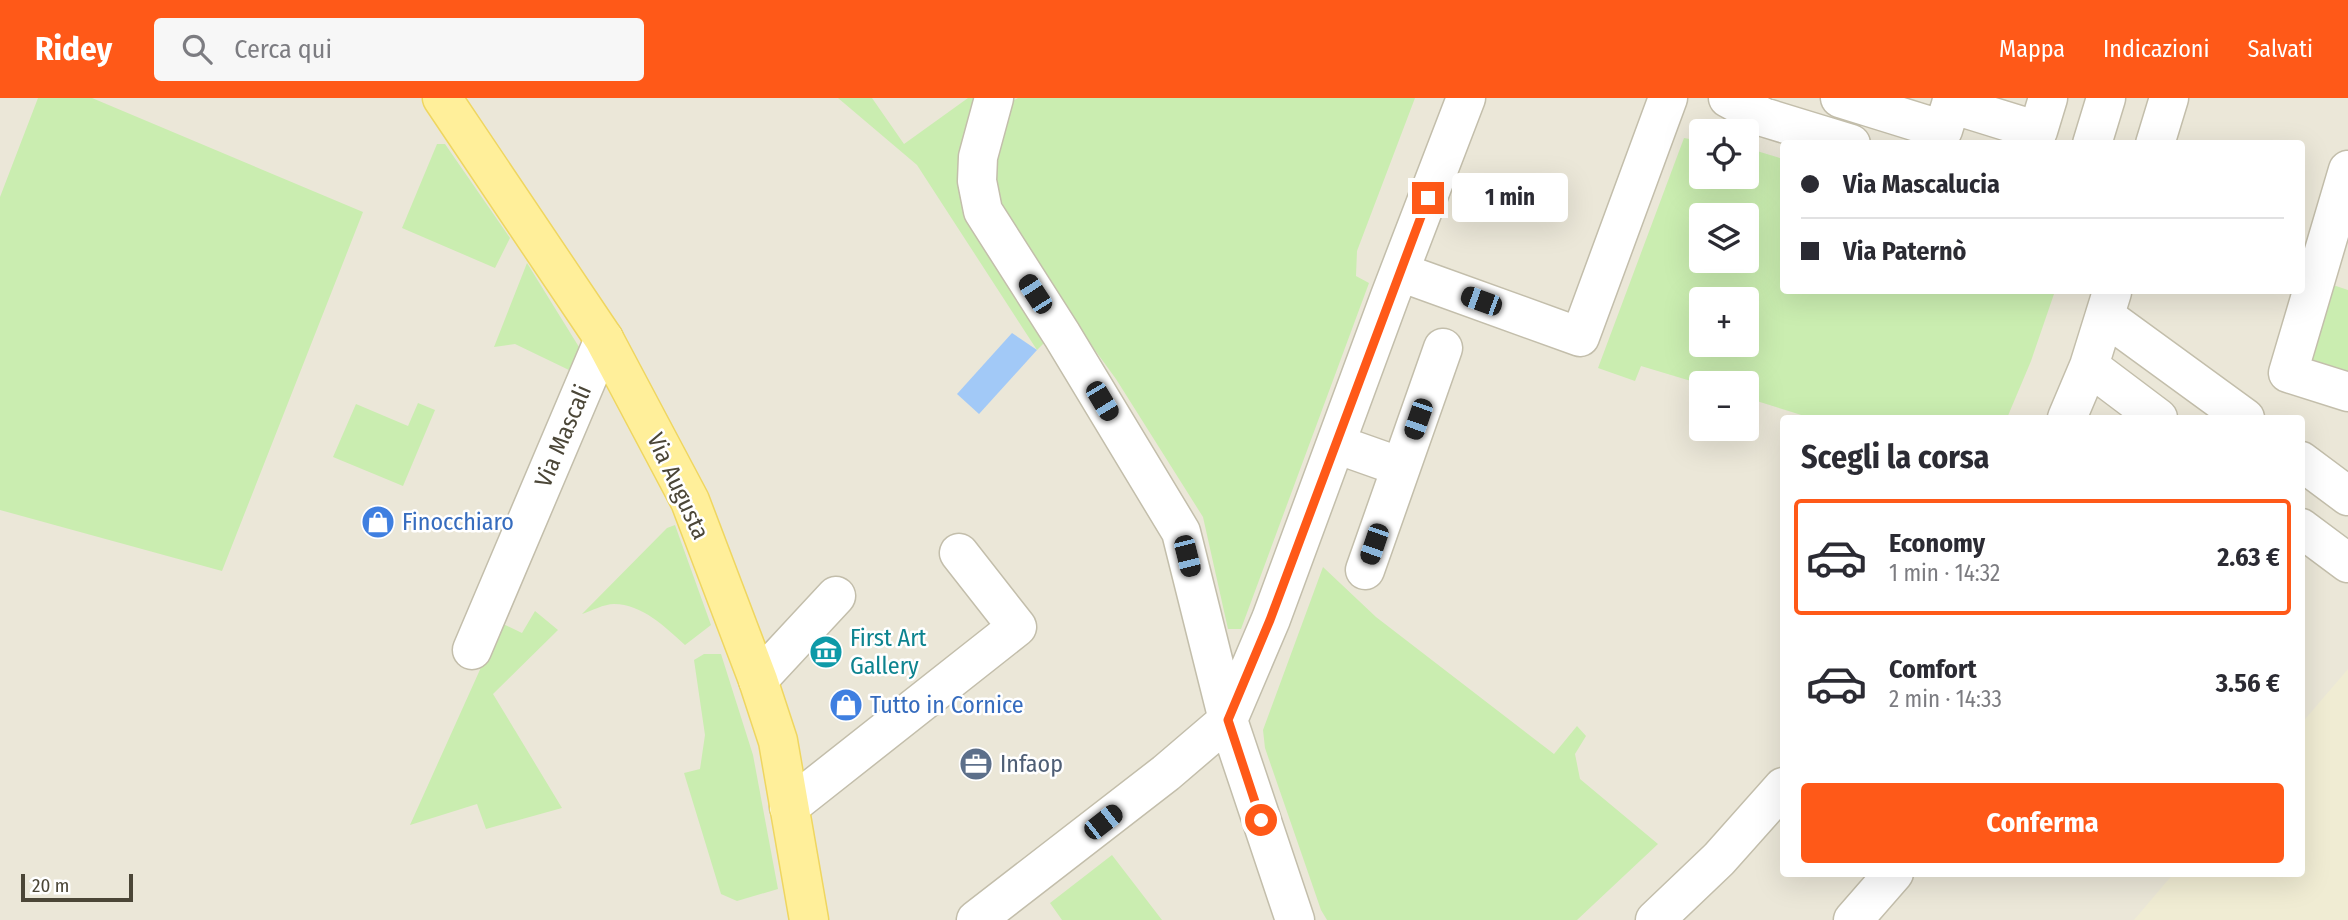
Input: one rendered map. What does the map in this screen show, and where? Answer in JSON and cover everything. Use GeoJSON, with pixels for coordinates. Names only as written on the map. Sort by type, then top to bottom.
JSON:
{"type":"FeatureCollection","features":[{"type":"Feature","properties":{"kind":"main road","name":"Via Augusta"},"geometry":{"type":"LineString","coordinates":[[442,98],[604,339],[690,501],[758,680],[778,741],[809,920]]}},
{"type":"Feature","properties":{"kind":"street"},"geometry":{"type":"LineString","coordinates":[[994,98],[978,157],[978,181],[983,211],[1062,335],[1181,532],[1228,720],[1295,920]]}},
{"type":"Feature","properties":{"kind":"street"},"geometry":{"type":"LineString","coordinates":[[976,920],[1166,773],[1228,720],[1270,620],[1466,98]]}},
{"type":"Feature","properties":{"kind":"street"},"geometry":{"type":"LineString","coordinates":[[1400,272],[1580,337],[1668,98]]}},
{"type":"Feature","properties":{"kind":"street"},"geometry":{"type":"LineString","coordinates":[[1728,98],[1763,117],[1838,140]]}},
{"type":"Feature","properties":{"kind":"street"},"geometry":{"type":"LineString","coordinates":[[1840,98],[1943,130],[1952,101],[2038,131],[2048,98]]}},
{"type":"Feature","properties":{"kind":"street"},"geometry":{"type":"LineString","coordinates":[[2093,140],[2106,98]]}},
{"type":"Feature","properties":{"kind":"street"},"geometry":{"type":"LineString","coordinates":[[2156,140],[2169,98]]}},
{"type":"Feature","properties":{"kind":"street"},"geometry":{"type":"LineString","coordinates":[[2348,170],[2288,373],[2348,392]]}},
{"type":"Feature","properties":{"kind":"street"},"geometry":{"type":"LineString","coordinates":[[2068,415],[2089,366],[2109,303],[2241,415]]}},
{"type":"Feature","properties":{"kind":"street","name":"Via Mascali"},"geometry":{"type":"LineString","coordinates":[[472,650],[604,339]]}},
{"type":"Feature","properties":{"kind":"street"},"geometry":{"type":"LineString","coordinates":[[1365,570],[1443,348]]}},
{"type":"Feature","properties":{"kind":"street"},"geometry":{"type":"LineString","coordinates":[[2089,366],[2154,415]]}},
{"type":"Feature","properties":{"kind":"street"},"geometry":{"type":"LineString","coordinates":[[1336,444],[1401,467]]}},
{"type":"Feature","properties":{"kind":"street"},"geometry":{"type":"LineString","coordinates":[[2305,464],[2348,496]]}},
{"type":"Feature","properties":{"kind":"street"},"geometry":{"type":"LineString","coordinates":[[2305,531],[2348,563]]}},
{"type":"Feature","properties":{"kind":"street"},"geometry":{"type":"LineString","coordinates":[[789,807],[1017,627],[959,553]]}},
{"type":"Feature","properties":{"kind":"street"},"geometry":{"type":"LineString","coordinates":[[758,680],[836,596]]}},
{"type":"Feature","properties":{"kind":"street"},"geometry":{"type":"LineString","coordinates":[[1655,920],[1719,859],[1780,790]]}},
{"type":"Feature","properties":{"kind":"street"},"geometry":{"type":"LineString","coordinates":[[1853,920],[1891,877]]}},
{"type":"Feature","properties":{"kind":"shaded area"},"geometry":{"type":"Polygon","coordinates":[[[0,98],[2348,98],[2348,920],[0,920],[0,98]]]}},
{"type":"Feature","properties":{"kind":"shaded area"},"geometry":{"type":"Polygon","coordinates":[[[2348,669],[2348,920],[2134,920],[2171,877],[2305,877],[2305,719],[2348,669]]]}},
{"type":"Feature","properties":{"kind":"green space"},"geometry":{"type":"Polygon","coordinates":[[[38,98],[92,98],[363,212],[222,571],[0,510],[0,197],[38,98]]]}},
{"type":"Feature","properties":{"kind":"green space"},"geometry":{"type":"Polygon","coordinates":[[[838,98],[872,98],[904,144],[968,98],[980,98],[973,143],[1048,339],[1037,350],[917,165],[838,98]]]}},
{"type":"Feature","properties":{"kind":"green space"},"geometry":{"type":"Polygon","coordinates":[[[1018,98],[1415,98],[1357,251],[1356,276],[1369,283],[1241,629],[1228,629],[1203,517],[1116,379],[1000,220],[989,184],[1007,104],[1018,98]]]}},
{"type":"Feature","properties":{"kind":"green space"},"geometry":{"type":"Polygon","coordinates":[[[1684,138],[1689,139],[1689,189],[1759,189],[1759,152],[1780,158],[1780,294],[2054,294],[2031,361],[2008,415],[1801,415],[1759,402],[1759,371],[1689,371],[1689,380],[1641,366],[1635,381],[1598,368],[1684,138]]]}},
{"type":"Feature","properties":{"kind":"green space"},"geometry":{"type":"Polygon","coordinates":[[[437,144],[445,144],[510,238],[495,268],[402,228],[437,144]]]}},
{"type":"Feature","properties":{"kind":"green space"},"geometry":{"type":"Polygon","coordinates":[[[527,263],[579,347],[569,370],[515,344],[494,347],[527,263]]]}},
{"type":"Feature","properties":{"kind":"green space"},"geometry":{"type":"Polygon","coordinates":[[[2333,285],[2348,290],[2348,371],[2310,359],[2333,285]]]}},
{"type":"Feature","properties":{"kind":"green space"},"geometry":{"type":"Polygon","coordinates":[[[418,403],[435,410],[403,486],[333,457],[356,404],[408,426],[418,403]]]}},
{"type":"Feature","properties":{"kind":"green space"},"geometry":{"type":"Polygon","coordinates":[[[675,525],[711,625],[685,645],[652,618],[634,608],[610,604],[582,614],[667,528],[675,525]]]}},
{"type":"Feature","properties":{"kind":"green space"},"geometry":{"type":"Polygon","coordinates":[[[1323,567],[1376,617],[1554,754],[1577,726],[1586,736],[1575,754],[1580,779],[1658,844],[1577,920],[1327,920],[1321,910],[1265,748],[1263,730],[1323,567]]]}},
{"type":"Feature","properties":{"kind":"green space"},"geometry":{"type":"Polygon","coordinates":[[[535,611],[558,630],[493,694],[562,808],[486,829],[477,804],[410,825],[501,623],[522,633],[535,611]]]}},
{"type":"Feature","properties":{"kind":"green space"},"geometry":{"type":"Polygon","coordinates":[[[704,654],[721,654],[753,755],[778,889],[737,901],[721,894],[684,773],[700,769],[705,735],[694,660],[704,654]]]}},
{"type":"Feature","properties":{"kind":"green space"},"geometry":{"type":"Polygon","coordinates":[[[1112,855],[1162,920],[1062,920],[1050,903],[1112,855]]]}},
{"type":"Feature","properties":{"kind":"water"},"geometry":{"type":"Polygon","coordinates":[[[1012,333],[1037,350],[979,414],[957,394],[1012,333]]]}},
{"type":"Feature","properties":{"kind":"place","name":"Finocchiaro"},"geometry":{"type":"Point","coordinates":[378,522]}},
{"type":"Feature","properties":{"kind":"place","name":"First Art Gallery"},"geometry":{"type":"Point","coordinates":[826,652]}},
{"type":"Feature","properties":{"kind":"place","name":"Tutto in Cornice"},"geometry":{"type":"Point","coordinates":[846,705]}},
{"type":"Feature","properties":{"kind":"place","name":"Infaop"},"geometry":{"type":"Point","coordinates":[976,764]}},
{"type":"Feature","properties":{"kind":"route"},"geometry":{"type":"LineString","coordinates":[[1261,820],[1228,720],[1270,620],[1428,198]]}}]}
